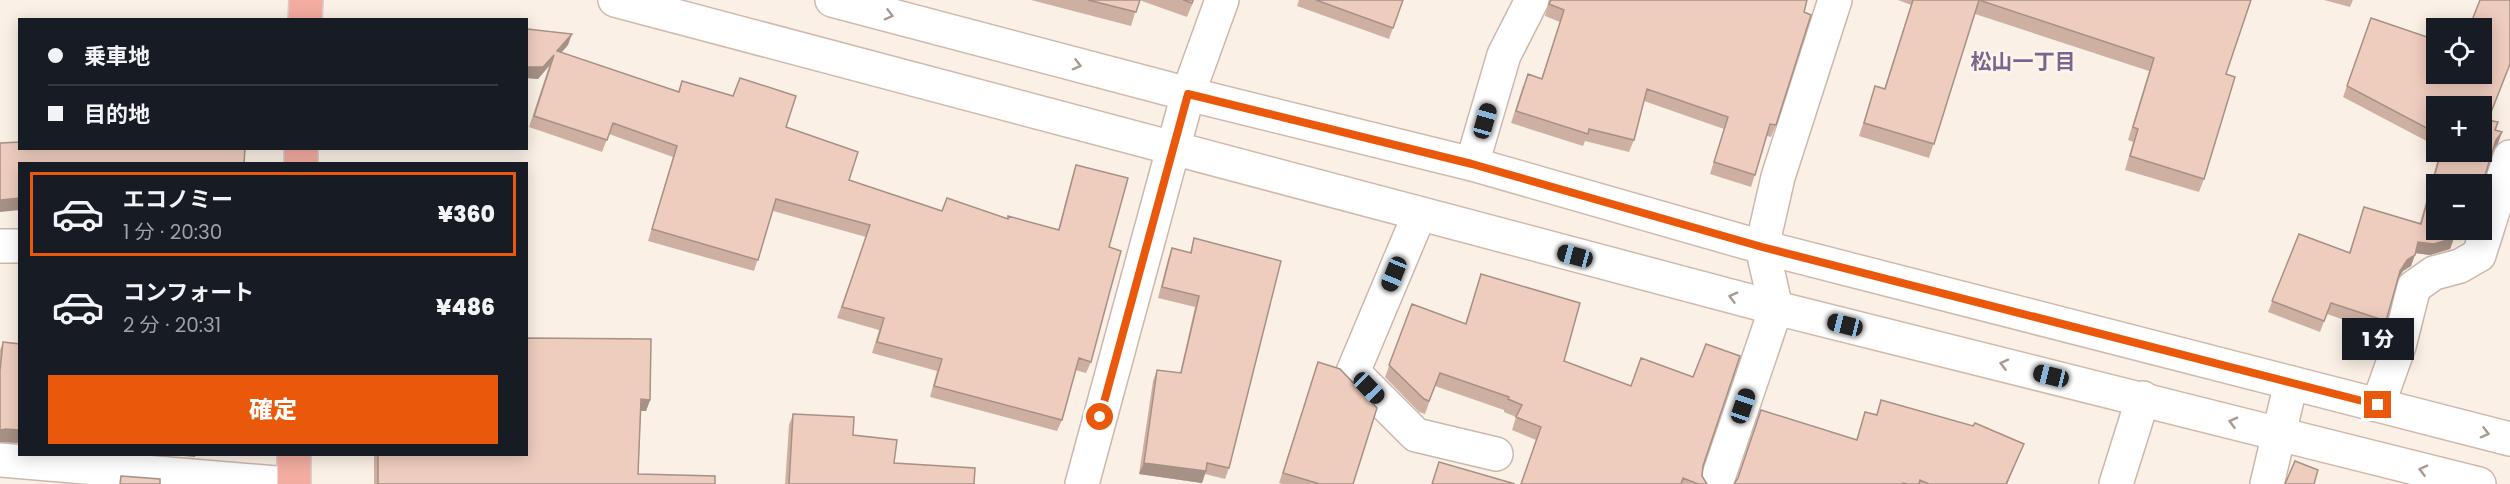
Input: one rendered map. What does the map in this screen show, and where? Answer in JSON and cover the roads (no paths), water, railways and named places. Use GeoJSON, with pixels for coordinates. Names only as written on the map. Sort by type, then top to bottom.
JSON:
{"type":"FeatureCollection","features":[{"type":"Feature","properties":{"kind":"highway"},"geometry":{"type":"LineString","coordinates":[[305,18],[306,0]]}},
{"type":"Feature","properties":{"kind":"highway"},"geometry":{"type":"LineString","coordinates":[[294,456],[294,484]]}},
{"type":"Feature","properties":{"kind":"street"},"geometry":{"type":"LineString","coordinates":[[615,0],[1776,308],[2143,398],[2479,484]]}},
{"type":"Feature","properties":{"kind":"street"},"geometry":{"type":"LineString","coordinates":[[832,0],[1188,94],[1472,164],[1762,247],[2510,439]]}},
{"type":"Feature","properties":{"kind":"street"},"geometry":{"type":"LineString","coordinates":[[1082,484],[1188,94],[1222,0]]}},
{"type":"Feature","properties":{"kind":"street"},"geometry":{"type":"LineString","coordinates":[[1472,164],[1504,55],[1532,0]]}},
{"type":"Feature","properties":{"kind":"street"},"geometry":{"type":"LineString","coordinates":[[1716,484],[1776,308],[1762,247],[1778,177],[1835,0]]}},
{"type":"Feature","properties":{"kind":"street"},"geometry":{"type":"LineString","coordinates":[[2378,405],[2399,346],[2414,287],[2434,273],[2460,266],[2479,255],[2510,157]]}},
{"type":"Feature","properties":{"kind":"street"},"geometry":{"type":"LineString","coordinates":[[1419,215],[1353,372],[1416,435],[1496,454]]}},
{"type":"Feature","properties":{"kind":"street"},"geometry":{"type":"LineString","coordinates":[[0,246],[18,246]]}},
{"type":"Feature","properties":{"kind":"street"},"geometry":{"type":"LineString","coordinates":[[2267,484],[2290,382]]}},
{"type":"Feature","properties":{"kind":"street"},"geometry":{"type":"LineString","coordinates":[[2116,484],[2143,398]]}},
{"type":"Feature","properties":{"kind":"street"},"geometry":{"type":"LineString","coordinates":[[0,460],[288,484]]}},
{"type":"Feature","properties":{"kind":"district","name":"松山一丁目"},"geometry":{"type":"Point","coordinates":[2023,62]}}]}
